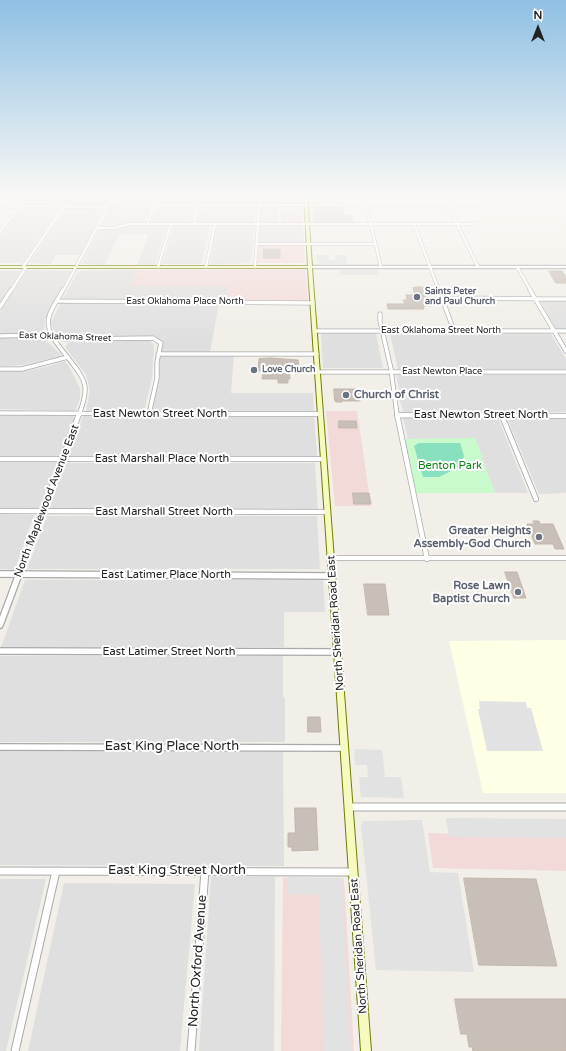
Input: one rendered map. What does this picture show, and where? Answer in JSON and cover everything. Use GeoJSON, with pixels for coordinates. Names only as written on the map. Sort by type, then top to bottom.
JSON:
{"type":"FeatureCollection","features":[{"type":"Feature","properties":{"kind":"main road","name":"North Sheridan Road East"},"geometry":{"type":"LineString","coordinates":[[309,244],[366,1051]]}},
{"type":"Feature","properties":{"kind":"main road"},"geometry":{"type":"LineString","coordinates":[[0,267],[311,267]]}},
{"type":"Feature","properties":{"kind":"street"},"geometry":{"type":"LineString","coordinates":[[0,308],[41,243]]}},
{"type":"Feature","properties":{"kind":"street"},"geometry":{"type":"LineString","coordinates":[[53,338],[48,327],[48,318],[89,243]]}},
{"type":"Feature","properties":{"kind":"street"},"geometry":{"type":"LineString","coordinates":[[158,267],[165,243]]}},
{"type":"Feature","properties":{"kind":"street"},"geometry":{"type":"LineString","coordinates":[[206,267],[210,243]]}},
{"type":"Feature","properties":{"kind":"street"},"geometry":{"type":"LineString","coordinates":[[421,243],[454,331]]}},
{"type":"Feature","properties":{"kind":"street"},"geometry":{"type":"LineString","coordinates":[[466,243],[478,267]]}},
{"type":"Feature","properties":{"kind":"street"},"geometry":{"type":"LineString","coordinates":[[255,267],[256,244],[375,244],[381,267]]}},
{"type":"Feature","properties":{"kind":"street"},"geometry":{"type":"LineString","coordinates":[[311,267],[566,267]]}},
{"type":"Feature","properties":{"kind":"street"},"geometry":{"type":"LineString","coordinates":[[517,267],[566,351]]}},
{"type":"Feature","properties":{"kind":"street"},"geometry":{"type":"LineString","coordinates":[[441,298],[566,299]]}},
{"type":"Feature","properties":{"kind":"street","name":"East Oklahoma Place North"},"geometry":{"type":"LineString","coordinates":[[58,302],[313,303]]}},
{"type":"Feature","properties":{"kind":"street"},"geometry":{"type":"LineString","coordinates":[[380,314],[382,331],[391,372],[397,415],[428,559]]}},
{"type":"Feature","properties":{"kind":"street","name":"East Oklahoma Street North"},"geometry":{"type":"LineString","coordinates":[[315,331],[566,331]]}},
{"type":"Feature","properties":{"kind":"street","name":"East Oklahoma Street"},"geometry":{"type":"LineString","coordinates":[[0,336],[39,335],[53,338],[153,338],[161,343],[158,354]]}},
{"type":"Feature","properties":{"kind":"street","name":"North Maplewood Avenue East"},"geometry":{"type":"LineString","coordinates":[[0,625],[84,401],[85,387],[78,371],[53,338]]}},
{"type":"Feature","properties":{"kind":"street"},"geometry":{"type":"LineString","coordinates":[[149,414],[158,378],[156,362],[158,354],[317,354]]}},
{"type":"Feature","properties":{"kind":"street"},"geometry":{"type":"LineString","coordinates":[[0,369],[22,369],[68,357]]}},
{"type":"Feature","properties":{"kind":"street","name":"East Newton Place"},"geometry":{"type":"LineString","coordinates":[[318,372],[566,372]]}},
{"type":"Feature","properties":{"kind":"street","name":"East Newton Street North"},"geometry":{"type":"LineString","coordinates":[[0,413],[321,414]]}},
{"type":"Feature","properties":{"kind":"street","name":"East Newton Street North"},"geometry":{"type":"LineString","coordinates":[[397,415],[566,416]]}},
{"type":"Feature","properties":{"kind":"street"},"geometry":{"type":"LineString","coordinates":[[502,416],[536,499]]}},
{"type":"Feature","properties":{"kind":"street","name":"East Marshall Place North"},"geometry":{"type":"LineString","coordinates":[[0,459],[324,459]]}},
{"type":"Feature","properties":{"kind":"street","name":"East Marshall Street North"},"geometry":{"type":"LineString","coordinates":[[0,511],[328,512]]}},
{"type":"Feature","properties":{"kind":"street"},"geometry":{"type":"LineString","coordinates":[[331,558],[566,558]]}},
{"type":"Feature","properties":{"kind":"street","name":"East Latimer Place North"},"geometry":{"type":"LineString","coordinates":[[0,574],[332,576]]}},
{"type":"Feature","properties":{"kind":"street","name":"East Latimer Street North"},"geometry":{"type":"LineString","coordinates":[[0,651],[338,652]]}},
{"type":"Feature","properties":{"kind":"street","name":"East King Place North"},"geometry":{"type":"LineString","coordinates":[[0,747],[345,748]]}},
{"type":"Feature","properties":{"kind":"street"},"geometry":{"type":"LineString","coordinates":[[349,808],[566,807]]}},
{"type":"Feature","properties":{"kind":"street","name":"East King Street North"},"geometry":{"type":"LineString","coordinates":[[0,871],[353,872]]}},
{"type":"Feature","properties":{"kind":"street"},"geometry":{"type":"LineString","coordinates":[[15,1051],[56,871]]}},
{"type":"Feature","properties":{"kind":"street","name":"North Oxford Avenue"},"geometry":{"type":"LineString","coordinates":[[191,1051],[205,871]]}},
{"type":"Feature","properties":{"kind":"shaded area"},"geometry":{"type":"Polygon","coordinates":[[[0,243],[36,243],[23,263],[0,263],[0,243]]]}},
{"type":"Feature","properties":{"kind":"shaded area"},"geometry":{"type":"Polygon","coordinates":[[[42,243],[86,243],[80,255],[56,255],[51,264],[29,263],[42,243]]]}},
{"type":"Feature","properties":{"kind":"shaded area"},"geometry":{"type":"Polygon","coordinates":[[[92,243],[115,243],[105,265],[81,264],[92,243]]]}},
{"type":"Feature","properties":{"kind":"shaded area"},"geometry":{"type":"Polygon","coordinates":[[[145,243],[162,243],[155,265],[137,265],[145,243]]]}},
{"type":"Feature","properties":{"kind":"shaded area"},"geometry":{"type":"Polygon","coordinates":[[[168,243],[206,243],[202,264],[162,264],[168,243]]]}},
{"type":"Feature","properties":{"kind":"shaded area"},"geometry":{"type":"Polygon","coordinates":[[[213,243],[253,243],[251,263],[210,265],[213,243]]]}},
{"type":"Feature","properties":{"kind":"shaded area"},"geometry":{"type":"Polygon","coordinates":[[[304,245],[305,263],[257,263],[258,246],[304,245]]]}},
{"type":"Feature","properties":{"kind":"shaded area"},"geometry":{"type":"Polygon","coordinates":[[[316,255],[328,255],[329,260],[335,260],[335,255],[346,255],[347,264],[321,264],[317,262],[316,255]]]}},
{"type":"Feature","properties":{"kind":"shaded area"},"geometry":{"type":"Polygon","coordinates":[[[27,270],[71,271],[45,320],[44,330],[41,332],[0,334],[0,312],[27,270]]]}},
{"type":"Feature","properties":{"kind":"shaded area"},"geometry":{"type":"Polygon","coordinates":[[[137,270],[131,286],[228,286],[226,300],[62,300],[78,271],[137,270]]]}},
{"type":"Feature","properties":{"kind":"shaded area"},"geometry":{"type":"Polygon","coordinates":[[[137,270],[306,270],[308,301],[226,300],[228,286],[131,286],[137,270]]]}},
{"type":"Feature","properties":{"kind":"shaded area"},"geometry":{"type":"Polygon","coordinates":[[[339,270],[378,270],[379,275],[340,275],[339,270]]]}},
{"type":"Feature","properties":{"kind":"shaded area"},"geometry":{"type":"Polygon","coordinates":[[[0,271],[21,271],[0,303],[0,271]]]}},
{"type":"Feature","properties":{"kind":"shaded area"},"geometry":{"type":"Polygon","coordinates":[[[540,300],[566,300],[566,330],[557,330],[540,300]]]}},
{"type":"Feature","properties":{"kind":"shaded area"},"geometry":{"type":"Polygon","coordinates":[[[219,303],[210,353],[161,353],[163,344],[161,340],[153,337],[62,337],[55,334],[51,323],[60,304],[219,303]]]}},
{"type":"Feature","properties":{"kind":"shaded area"},"geometry":{"type":"Polygon","coordinates":[[[321,333],[376,333],[383,368],[323,368],[321,333]]]}},
{"type":"Feature","properties":{"kind":"shaded area"},"geometry":{"type":"Polygon","coordinates":[[[390,334],[551,334],[566,359],[566,369],[398,369],[390,334]]]}},
{"type":"Feature","properties":{"kind":"shaded area"},"geometry":{"type":"Polygon","coordinates":[[[0,338],[31,338],[46,340],[62,356],[24,365],[0,366],[0,338]]]}},
{"type":"Feature","properties":{"kind":"shaded area"},"geometry":{"type":"Polygon","coordinates":[[[75,341],[150,341],[154,345],[152,378],[144,412],[86,411],[90,390],[86,375],[65,347],[68,343],[75,341]]]}},
{"type":"Feature","properties":{"kind":"shaded area"},"geometry":{"type":"Polygon","coordinates":[[[234,356],[231,393],[313,393],[314,412],[151,412],[159,374],[159,357],[234,356]]]}},
{"type":"Feature","properties":{"kind":"shaded area"},"geometry":{"type":"Polygon","coordinates":[[[65,361],[80,388],[80,399],[75,411],[0,409],[0,371],[26,371],[65,361]]]}},
{"type":"Feature","properties":{"kind":"shaded area"},"geometry":{"type":"Polygon","coordinates":[[[396,375],[566,375],[566,412],[403,412],[398,393],[400,393],[396,375]]]}},
{"type":"Feature","properties":{"kind":"shaded area"},"geometry":{"type":"Polygon","coordinates":[[[326,411],[357,411],[371,506],[335,506],[326,411]]]}},
{"type":"Feature","properties":{"kind":"shaded area"},"geometry":{"type":"Polygon","coordinates":[[[0,414],[76,417],[61,456],[11,457],[0,456],[0,414]]]}},
{"type":"Feature","properties":{"kind":"shaded area"},"geometry":{"type":"Polygon","coordinates":[[[83,416],[314,416],[317,456],[316,458],[68,457],[83,416]]]}},
{"type":"Feature","properties":{"kind":"shaded area"},"geometry":{"type":"Polygon","coordinates":[[[403,418],[498,418],[528,493],[495,493],[475,439],[408,439],[403,418]]]}},
{"type":"Feature","properties":{"kind":"shaded area"},"geometry":{"type":"Polygon","coordinates":[[[507,418],[566,418],[566,493],[539,494],[507,418]]]}},
{"type":"Feature","properties":{"kind":"shaded area"},"geometry":{"type":"Polygon","coordinates":[[[0,461],[58,462],[41,507],[38,509],[0,509],[0,461]]]}},
{"type":"Feature","properties":{"kind":"shaded area"},"geometry":{"type":"Polygon","coordinates":[[[65,463],[315,463],[318,509],[49,509],[65,463]]]}},
{"type":"Feature","properties":{"kind":"shaded area"},"geometry":{"type":"Polygon","coordinates":[[[0,514],[34,515],[15,570],[0,569],[0,514]]]}},
{"type":"Feature","properties":{"kind":"shaded area"},"geometry":{"type":"Polygon","coordinates":[[[47,516],[317,516],[320,569],[27,569],[47,516]]]}},
{"type":"Feature","properties":{"kind":"shaded area"},"geometry":{"type":"Polygon","coordinates":[[[25,580],[323,580],[325,612],[284,612],[284,647],[1,647],[25,580]]]}},
{"type":"Feature","properties":{"kind":"shaded area"},"geometry":{"type":"Polygon","coordinates":[[[566,640],[566,793],[483,793],[449,641],[566,640]]]}},
{"type":"Feature","properties":{"kind":"shaded area"},"geometry":{"type":"Polygon","coordinates":[[[0,656],[283,656],[285,742],[0,742],[0,656]]]}},
{"type":"Feature","properties":{"kind":"shaded area"},"geometry":{"type":"Polygon","coordinates":[[[479,701],[526,702],[527,708],[531,708],[543,751],[487,751],[478,709],[480,709],[479,701]]]}},
{"type":"Feature","properties":{"kind":"shaded area"},"geometry":{"type":"Polygon","coordinates":[[[354,749],[382,750],[385,777],[401,777],[404,798],[361,797],[359,777],[368,777],[367,765],[355,765],[354,749]]]}},
{"type":"Feature","properties":{"kind":"shaded area"},"geometry":{"type":"Polygon","coordinates":[[[0,751],[283,752],[284,866],[0,865],[0,751]]]}},
{"type":"Feature","properties":{"kind":"shaded area"},"geometry":{"type":"Polygon","coordinates":[[[446,818],[566,819],[566,838],[449,837],[446,818]]]}},
{"type":"Feature","properties":{"kind":"shaded area"},"geometry":{"type":"Polygon","coordinates":[[[422,820],[430,872],[458,873],[474,972],[376,970],[361,825],[363,821],[422,820]]]}},
{"type":"Feature","properties":{"kind":"shaded area"},"geometry":{"type":"Polygon","coordinates":[[[428,833],[566,837],[566,871],[433,868],[428,833]]]}},
{"type":"Feature","properties":{"kind":"shaded area"},"geometry":{"type":"Polygon","coordinates":[[[211,877],[275,877],[274,1051],[199,1051],[211,877]]]}},
{"type":"Feature","properties":{"kind":"shaded area"},"geometry":{"type":"Polygon","coordinates":[[[288,877],[342,878],[351,1051],[324,1051],[319,895],[288,894],[288,877]]]}},
{"type":"Feature","properties":{"kind":"shaded area"},"geometry":{"type":"Polygon","coordinates":[[[283,878],[344,879],[354,1051],[281,1051],[283,878]]]}},
{"type":"Feature","properties":{"kind":"shaded area"},"geometry":{"type":"Polygon","coordinates":[[[0,879],[46,879],[6,1051],[0,1051],[0,879]]]}},
{"type":"Feature","properties":{"kind":"shaded area"},"geometry":{"type":"Polygon","coordinates":[[[64,883],[195,884],[180,1051],[28,1051],[64,883]]]}},
{"type":"Feature","properties":{"kind":"green space","name":"Benton Park"},"geometry":{"type":"Polygon","coordinates":[[[475,438],[495,493],[416,493],[404,439],[475,438]]]}},
{"type":"Feature","properties":{"kind":"green space"},"geometry":{"type":"Polygon","coordinates":[[[419,443],[460,443],[464,456],[461,466],[439,477],[423,477],[414,446],[419,443]]]}},
{"type":"Feature","properties":{"kind":"building"},"geometry":{"type":"Polygon","coordinates":[[[264,249],[280,249],[280,258],[264,258],[264,249]]]}},
{"type":"Feature","properties":{"kind":"building"},"geometry":{"type":"Polygon","coordinates":[[[549,271],[562,271],[566,277],[566,283],[556,283],[549,271]]]}},
{"type":"Feature","properties":{"kind":"building","name":"Saints Peter and Paul Church"},"geometry":{"type":"Polygon","coordinates":[[[423,287],[430,306],[423,306],[424,309],[388,309],[387,304],[405,304],[403,300],[407,300],[406,295],[415,295],[413,288],[423,287]]]}},
{"type":"Feature","properties":{"kind":"building","name":"Love Church"},"geometry":{"type":"Polygon","coordinates":[[[270,358],[298,360],[299,367],[289,367],[290,379],[288,379],[288,383],[278,383],[278,379],[262,379],[263,371],[258,371],[259,359],[270,358]]]}},
{"type":"Feature","properties":{"kind":"building","name":"Church of Christ"},"geometry":{"type":"Polygon","coordinates":[[[334,389],[358,389],[360,401],[336,402],[334,389]]]}},
{"type":"Feature","properties":{"kind":"building"},"geometry":{"type":"Polygon","coordinates":[[[339,421],[356,421],[357,428],[339,428],[339,421]]]}},
{"type":"Feature","properties":{"kind":"building"},"geometry":{"type":"Polygon","coordinates":[[[353,493],[369,493],[371,504],[354,504],[353,493]]]}},
{"type":"Feature","properties":{"kind":"building","name":"Greater Heights Assembly-God Church"},"geometry":{"type":"Polygon","coordinates":[[[533,521],[539,521],[540,524],[553,524],[564,549],[555,549],[553,544],[535,544],[527,524],[535,524],[533,521]]]}},
{"type":"Feature","properties":{"kind":"building","name":"Rose Lawn Baptist Church"},"geometry":{"type":"Polygon","coordinates":[[[505,572],[517,572],[526,598],[514,598],[505,572]]]}},
{"type":"Feature","properties":{"kind":"building"},"geometry":{"type":"Polygon","coordinates":[[[364,584],[385,584],[389,615],[368,615],[364,584]]]}},
{"type":"Feature","properties":{"kind":"building"},"geometry":{"type":"Polygon","coordinates":[[[308,717],[320,717],[321,732],[308,732],[308,717]]]}},
{"type":"Feature","properties":{"kind":"building"},"geometry":{"type":"Polygon","coordinates":[[[295,808],[316,808],[318,850],[292,851],[292,847],[288,847],[288,833],[295,833],[295,808]]]}},
{"type":"Feature","properties":{"kind":"building"},"geometry":{"type":"Polygon","coordinates":[[[464,878],[536,879],[557,966],[479,965],[464,878]]]}},
{"type":"Feature","properties":{"kind":"building"},"geometry":{"type":"Polygon","coordinates":[[[455,999],[566,999],[566,1051],[473,1051],[472,1047],[469,1047],[467,1034],[461,1034],[455,999]]]}},
{"type":"Feature","properties":{"kind":"place","name":"Saints Peter and Paul Church"},"geometry":{"type":"Point","coordinates":[417,297]}},
{"type":"Feature","properties":{"kind":"place","name":"Love Church"},"geometry":{"type":"Point","coordinates":[254,370]}},
{"type":"Feature","properties":{"kind":"place","name":"Church of Christ"},"geometry":{"type":"Point","coordinates":[346,395]}},
{"type":"Feature","properties":{"kind":"place","name":"Greater Heights Assembly-God Church"},"geometry":{"type":"Point","coordinates":[539,537]}},
{"type":"Feature","properties":{"kind":"place","name":"Rose Lawn Baptist Church"},"geometry":{"type":"Point","coordinates":[518,592]}}]}
